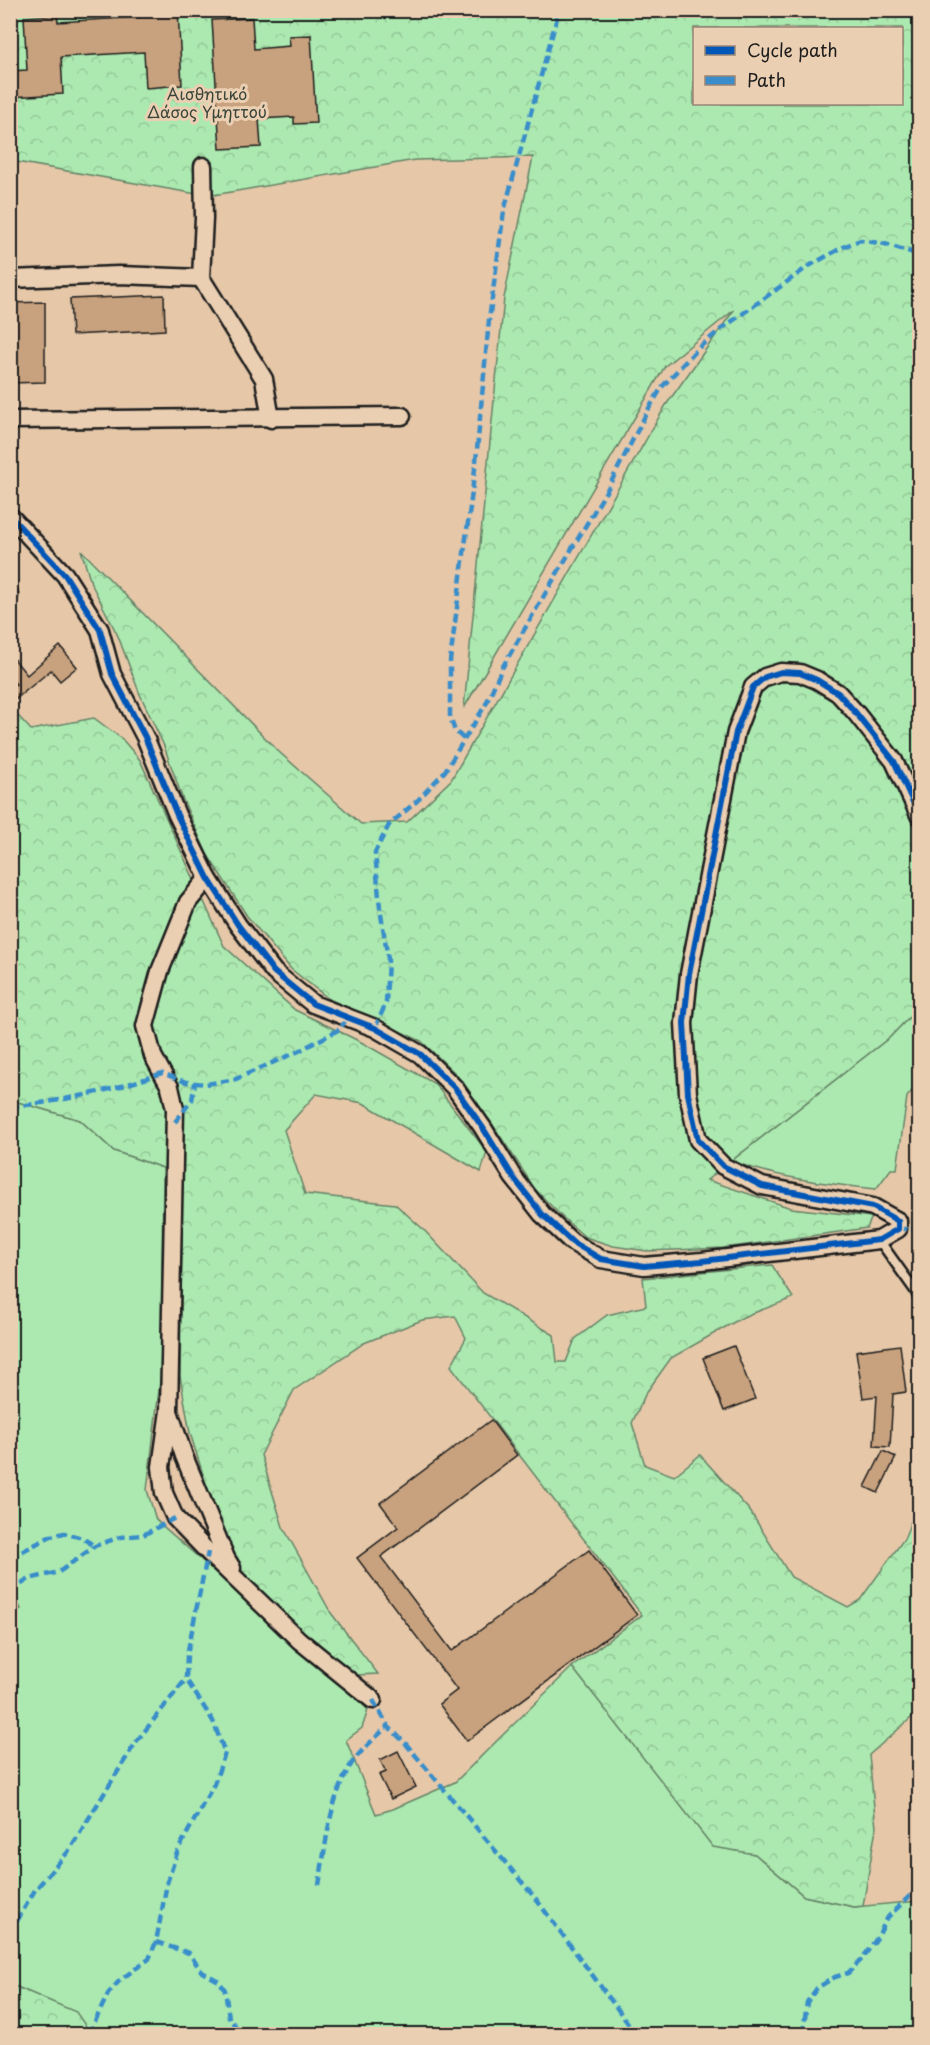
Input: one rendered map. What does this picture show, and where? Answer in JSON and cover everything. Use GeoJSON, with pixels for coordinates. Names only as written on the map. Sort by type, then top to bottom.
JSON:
{"type":"FeatureCollection","features":[{"type":"Feature","properties":{"kind":"street"},"geometry":{"type":"LineString","coordinates":[[203,166],[204,218],[201,278],[264,379],[271,419]]}},
{"type":"Feature","properties":{"kind":"street"},"geometry":{"type":"LineString","coordinates":[[10,279],[119,274],[201,278]]}},
{"type":"Feature","properties":{"kind":"street"},"geometry":{"type":"LineString","coordinates":[[10,420],[402,416]]}},
{"type":"Feature","properties":{"kind":"street"},"geometry":{"type":"LineString","coordinates":[[10,516],[65,575],[100,630],[112,674],[145,737],[177,815],[208,878],[238,924],[274,972],[313,1004],[375,1028],[420,1054],[455,1088],[513,1177],[542,1214],[572,1242],[601,1259],[644,1266],[702,1262],[879,1240],[898,1229],[898,1221],[873,1206],[762,1186],[723,1166],[698,1140],[688,1094],[684,1023],[689,974],[736,732],[753,687],[765,677],[781,672],[800,673],[838,693],[894,761],[920,817]]}},
{"type":"Feature","properties":{"kind":"street"},"geometry":{"type":"LineString","coordinates":[[208,878],[188,902],[160,971],[145,1026],[153,1056],[170,1087],[175,1109],[169,1411],[161,1467],[164,1493],[175,1518],[208,1552],[299,1640],[373,1700]]}},
{"type":"Feature","properties":{"kind":"street"},"geometry":{"type":"LineString","coordinates":[[169,1411],[184,1456],[226,1558],[245,1587]]}},
{"type":"Feature","properties":{"kind":"lane"},"geometry":{"type":"LineString","coordinates":[[10,581],[13,595],[10,610]]}},
{"type":"Feature","properties":{"kind":"lane"},"geometry":{"type":"LineString","coordinates":[[879,1240],[916,1292],[920,1302]]}},
{"type":"Feature","properties":{"kind":"green space","name":"Αισθητικό Δάσος Υμηττού"},"geometry":{"type":"Polygon","coordinates":[[[10,11],[919,11],[919,1007],[890,1037],[707,1180],[791,1208],[872,1217],[867,1228],[725,1248],[647,1251],[613,1246],[585,1237],[535,1189],[456,1074],[421,1041],[329,999],[291,969],[247,916],[207,854],[183,800],[164,746],[139,692],[118,636],[91,583],[81,550],[279,752],[361,824],[407,822],[451,780],[666,405],[734,310],[665,366],[464,708],[504,298],[533,157],[415,160],[208,196],[11,161],[10,11]]]}},
{"type":"Feature","properties":{"kind":"green space"},"geometry":{"type":"Polygon","coordinates":[[[10,707],[31,730],[94,718],[122,739],[140,760],[224,946],[295,1010],[361,1042],[435,1084],[487,1152],[481,1172],[363,1103],[316,1094],[284,1130],[305,1194],[395,1204],[423,1229],[483,1293],[554,1335],[557,1362],[566,1362],[575,1339],[607,1315],[646,1306],[643,1278],[772,1265],[793,1298],[743,1317],[671,1358],[646,1393],[632,1423],[645,1465],[674,1476],[700,1455],[750,1511],[791,1577],[848,1607],[860,1600],[904,1539],[919,1502],[919,1711],[869,1755],[876,1828],[863,1906],[854,1907],[804,1896],[755,1854],[713,1847],[572,1667],[642,1615],[451,1366],[466,1338],[455,1316],[422,1320],[364,1343],[294,1390],[261,1455],[283,1527],[331,1613],[378,1674],[356,1675],[295,1627],[248,1581],[230,1550],[216,1516],[190,1433],[180,1376],[183,1170],[163,1168],[114,1151],[80,1120],[11,1100],[10,707]]]}},
{"type":"Feature","properties":{"kind":"green space"},"geometry":{"type":"Polygon","coordinates":[[[919,1007],[919,1082],[907,1097],[897,1169],[891,1169],[876,1189],[785,1176],[731,1161],[890,1037],[919,1007]]]}},
{"type":"Feature","properties":{"kind":"green space"},"geometry":{"type":"Polygon","coordinates":[[[11,1100],[80,1120],[114,1151],[163,1168],[161,1373],[147,1490],[156,1520],[341,1683],[368,1710],[362,1728],[346,1740],[376,1814],[455,1782],[572,1667],[713,1846],[755,1854],[804,1896],[854,1907],[919,1901],[919,2034],[91,2034],[75,2012],[12,1985],[11,1987],[10,1616],[21,1609],[10,1587],[11,1100]]]}},
{"type":"Feature","properties":{"kind":"green space"},"geometry":{"type":"Polygon","coordinates":[[[12,1985],[76,2012],[91,2034],[11,2034],[12,1985]]]}},
{"type":"Feature","properties":{"kind":"building"},"geometry":{"type":"Polygon","coordinates":[[[178,10],[182,85],[146,88],[144,52],[61,57],[63,94],[10,97],[10,71],[27,70],[24,17],[57,15],[58,22],[141,17],[140,11],[178,10]]]}},
{"type":"Feature","properties":{"kind":"building"},"geometry":{"type":"Polygon","coordinates":[[[252,18],[254,49],[290,46],[289,36],[311,35],[316,123],[294,124],[294,117],[259,119],[261,147],[220,149],[212,20],[252,18]]]}},
{"type":"Feature","properties":{"kind":"building"},"geometry":{"type":"Polygon","coordinates":[[[164,295],[165,330],[72,335],[70,299],[164,295]]]}},
{"type":"Feature","properties":{"kind":"building"},"geometry":{"type":"Polygon","coordinates":[[[45,302],[45,382],[10,383],[10,303],[45,302]]]}},
{"type":"Feature","properties":{"kind":"building"},"geometry":{"type":"Polygon","coordinates":[[[60,646],[77,667],[60,681],[51,670],[16,699],[10,692],[10,688],[16,684],[10,677],[10,654],[27,675],[60,646]]]}},
{"type":"Feature","properties":{"kind":"building"},"geometry":{"type":"Polygon","coordinates":[[[900,1345],[906,1392],[893,1394],[890,1447],[874,1446],[877,1396],[863,1398],[856,1351],[900,1345]]]}},
{"type":"Feature","properties":{"kind":"building"},"geometry":{"type":"Polygon","coordinates":[[[734,1346],[755,1399],[724,1411],[703,1358],[734,1346]]]}},
{"type":"Feature","properties":{"kind":"building"},"geometry":{"type":"Polygon","coordinates":[[[491,1420],[517,1455],[381,1557],[452,1651],[589,1550],[637,1615],[467,1741],[439,1704],[457,1690],[357,1558],[398,1527],[380,1503],[491,1420]]]}},
{"type":"Feature","properties":{"kind":"building"},"geometry":{"type":"Polygon","coordinates":[[[883,1451],[896,1457],[878,1493],[865,1487],[883,1451]]]}},
{"type":"Feature","properties":{"kind":"building"},"geometry":{"type":"Polygon","coordinates":[[[398,1751],[416,1787],[391,1799],[379,1775],[386,1772],[380,1760],[398,1751]]]}},
{"type":"Feature","properties":{"kind":"marked path"},"geometry":{"type":"LineString","coordinates":[[464,739],[455,731],[450,717],[450,661],[476,461],[489,320],[504,211],[559,10]]}},
{"type":"Feature","properties":{"kind":"marked path"},"geometry":{"type":"LineString","coordinates":[[375,1028],[386,1003],[388,959],[375,852],[389,825],[417,801],[445,771],[486,704],[502,668],[608,488],[662,387],[697,349],[720,330],[809,266],[845,246],[861,240],[885,244],[920,255]]}},
{"type":"Feature","properties":{"kind":"marked path"},"geometry":{"type":"LineString","coordinates":[[10,1107],[87,1094],[162,1073],[186,1082],[206,1084],[236,1079],[299,1051],[340,1029],[347,1018]]}},
{"type":"Feature","properties":{"kind":"marked path"},"geometry":{"type":"LineString","coordinates":[[175,1122],[192,1100],[195,1083]]}},
{"type":"Feature","properties":{"kind":"marked path"},"geometry":{"type":"LineString","coordinates":[[898,1229],[920,1229]]}},
{"type":"Feature","properties":{"kind":"marked path"},"geometry":{"type":"LineString","coordinates":[[10,1592],[29,1579],[59,1572],[95,1546],[120,1537],[143,1535],[175,1518]]}},
{"type":"Feature","properties":{"kind":"marked path"},"geometry":{"type":"LineString","coordinates":[[10,1558],[51,1536],[64,1533],[82,1538],[95,1546]]}},
{"type":"Feature","properties":{"kind":"marked path"},"geometry":{"type":"LineString","coordinates":[[89,2034],[108,1994],[120,1980],[149,1959],[156,1942],[167,1883],[178,1850],[214,1784],[225,1753],[213,1721],[186,1679],[187,1655],[208,1552]]}},
{"type":"Feature","properties":{"kind":"marked path"},"geometry":{"type":"LineString","coordinates":[[10,1933],[35,1890],[68,1852],[136,1742],[186,1679]]}},
{"type":"Feature","properties":{"kind":"marked path"},"geometry":{"type":"LineString","coordinates":[[373,1700],[388,1726],[406,1744],[536,1899],[636,2034]]}},
{"type":"Feature","properties":{"kind":"marked path"},"geometry":{"type":"LineString","coordinates":[[319,1885],[333,1807],[344,1777],[360,1753],[388,1726]]}},
{"type":"Feature","properties":{"kind":"marked path"},"geometry":{"type":"LineString","coordinates":[[803,2034],[807,2002],[817,1988],[835,1977],[848,1973],[862,1959],[888,1917],[918,1888],[920,1881]]}},
{"type":"Feature","properties":{"kind":"marked path"},"geometry":{"type":"LineString","coordinates":[[156,1942],[189,1953],[202,1972],[219,1981],[225,1990],[229,2018],[242,2034]]}},
{"type":"Feature","properties":{"kind":"cycle path"},"geometry":{"type":"LineString","coordinates":[[10,516],[65,575],[100,630],[112,674],[145,737],[177,815],[208,878],[238,925],[274,972],[313,1004],[375,1028],[420,1054],[455,1088],[513,1177],[542,1214],[572,1242],[601,1259],[644,1266],[702,1261],[879,1240],[898,1229],[898,1221],[873,1207],[762,1186],[723,1166],[698,1140],[688,1094],[684,1023],[689,974],[736,732],[753,687],[765,677],[781,672],[800,673],[838,693],[894,761],[920,817]]}}]}
